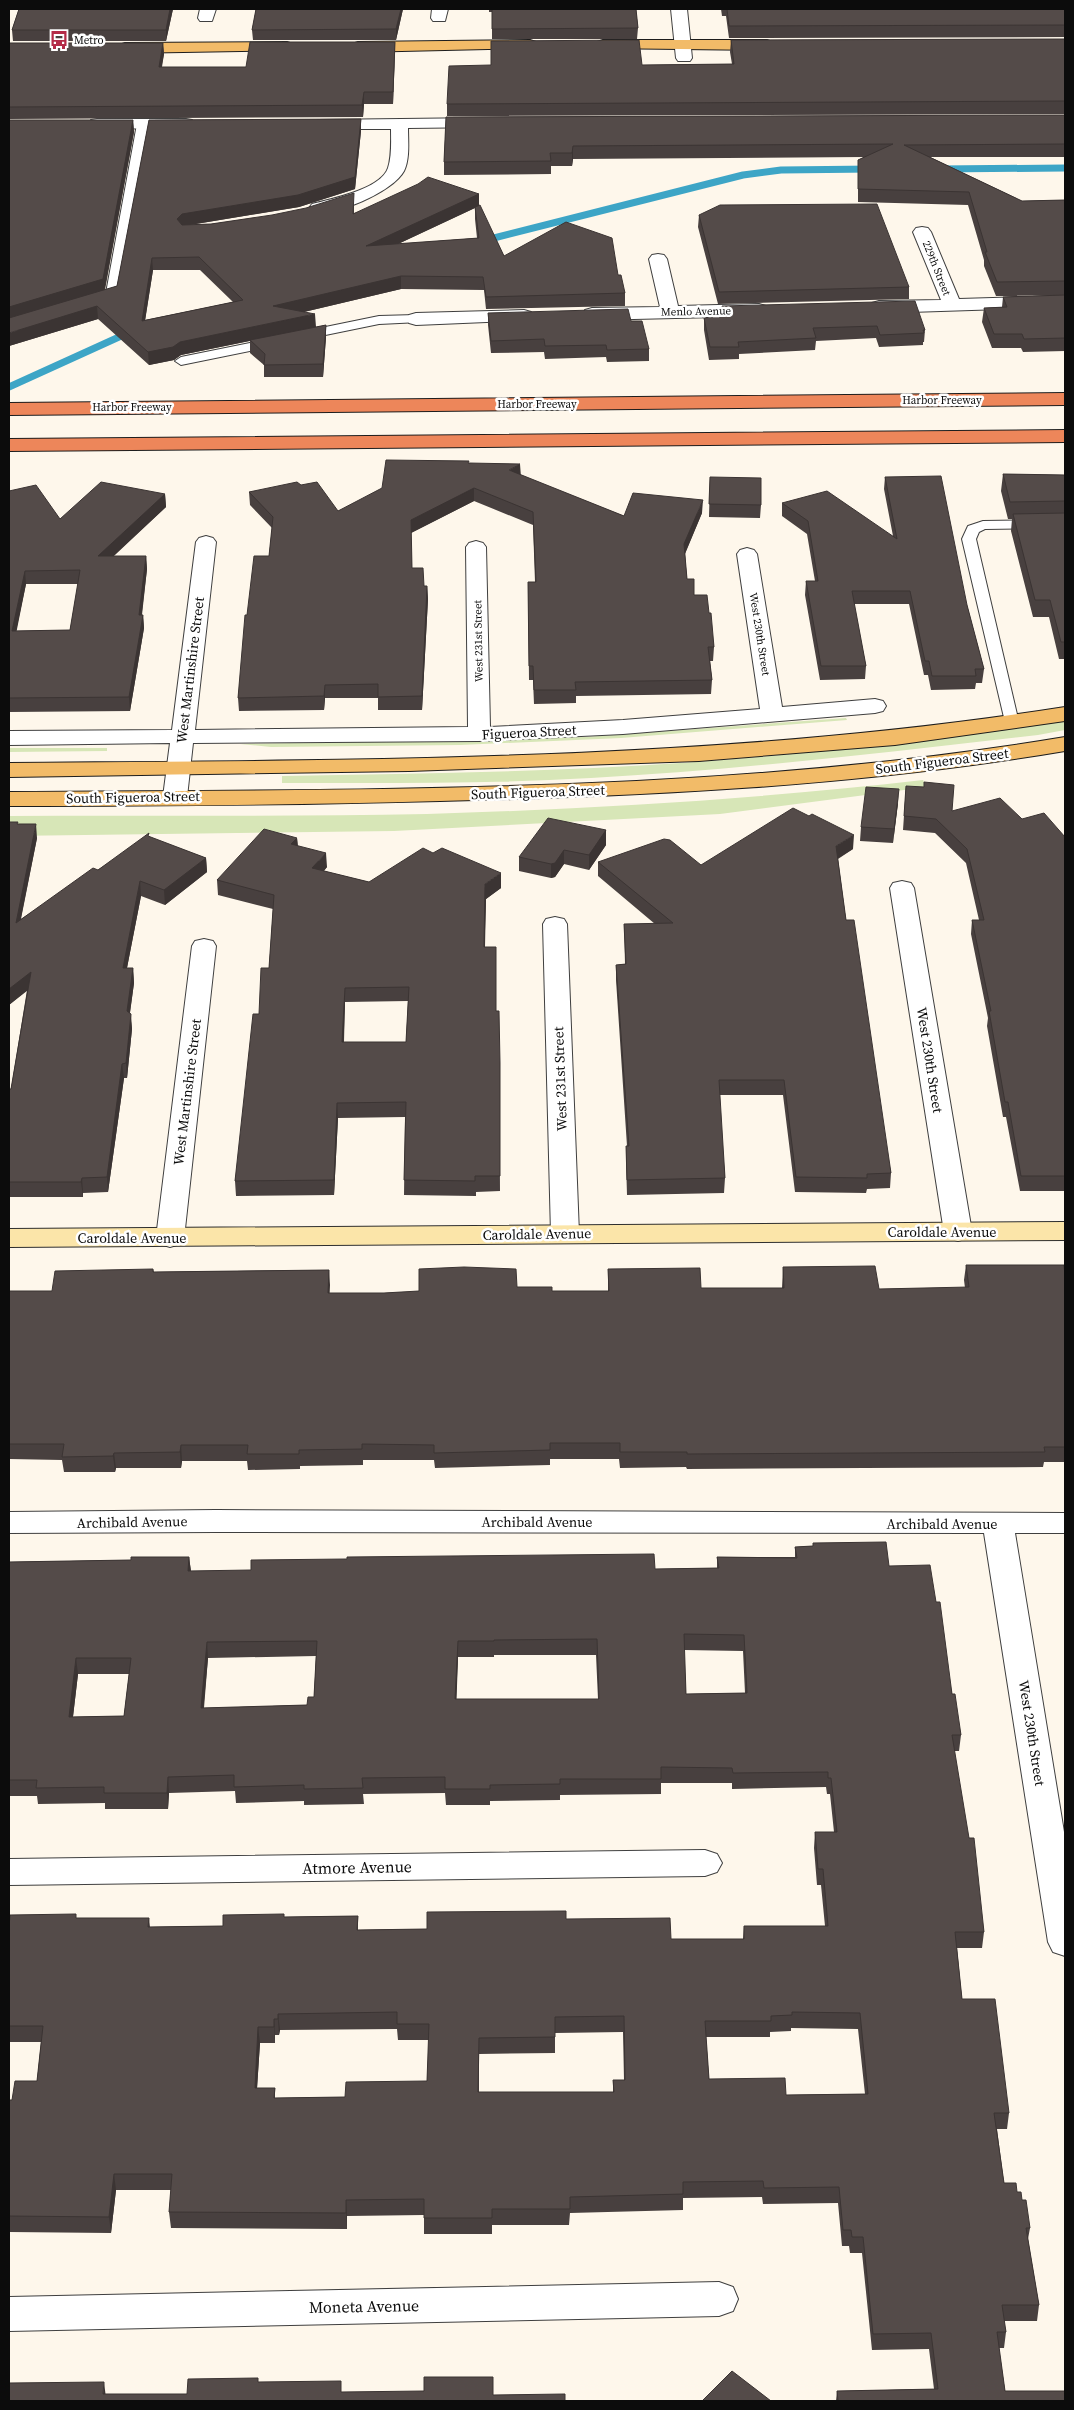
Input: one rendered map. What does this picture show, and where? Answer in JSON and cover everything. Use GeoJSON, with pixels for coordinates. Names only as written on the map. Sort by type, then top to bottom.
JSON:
{"type":"FeatureCollection","features":[{"type":"Feature","properties":{"kind":"highway","name":"Harbor Freeway"},"geometry":{"type":"LineString","coordinates":[[9,408],[1065,399]]}},
{"type":"Feature","properties":{"kind":"highway"},"geometry":{"type":"LineString","coordinates":[[9,445],[1065,436]]}},
{"type":"Feature","properties":{"kind":"main road"},"geometry":{"type":"LineString","coordinates":[[535,59],[345,53],[545,45]]}},
{"type":"Feature","properties":{"kind":"main road"},"geometry":{"type":"LineString","coordinates":[[584,45],[683,52]]}},
{"type":"Feature","properties":{"kind":"main road"},"geometry":{"type":"LineString","coordinates":[[594,58],[683,52],[778,51]]}},
{"type":"Feature","properties":{"kind":"main road"},"geometry":{"type":"LineString","coordinates":[[110,54],[303,53]]}},
{"type":"Feature","properties":{"kind":"main road","name":"South Figueroa Street"},"geometry":{"type":"LineString","coordinates":[[9,770],[580,760],[703,754],[836,744],[1065,714]]}},
{"type":"Feature","properties":{"kind":"main road","name":"South Figueroa Street"},"geometry":{"type":"LineString","coordinates":[[9,799],[432,796],[684,786],[944,762],[1065,744]]}},
{"type":"Feature","properties":{"kind":"street"},"geometry":{"type":"LineString","coordinates":[[679,9],[683,52]]}},
{"type":"Feature","properties":{"kind":"street"},"geometry":{"type":"LineString","coordinates":[[298,213],[335,204],[371,192],[387,180],[396,169],[400,123]]}},
{"type":"Feature","properties":{"kind":"street"},"geometry":{"type":"LineString","coordinates":[[311,124],[499,123]]}},
{"type":"Feature","properties":{"kind":"street"},"geometry":{"type":"LineString","coordinates":[[85,124],[202,124]]}},
{"type":"Feature","properties":{"kind":"street","name":"229th Street"},"geometry":{"type":"LineString","coordinates":[[922,232],[952,305]]}},
{"type":"Feature","properties":{"kind":"street"},"geometry":{"type":"LineString","coordinates":[[658,259],[670,312]]}},
{"type":"Feature","properties":{"kind":"street"},"geometry":{"type":"LineString","coordinates":[[865,307],[1065,302]]}},
{"type":"Feature","properties":{"kind":"street","name":"Menlo Avenue"},"geometry":{"type":"LineString","coordinates":[[572,314],[777,309]]}},
{"type":"Feature","properties":{"kind":"street"},"geometry":{"type":"LineString","coordinates":[[416,319],[543,315]]}},
{"type":"Feature","properties":{"kind":"street","name":"West Martinshire Street"},"geometry":{"type":"LineString","coordinates":[[175,797],[206,542]]}},
{"type":"Feature","properties":{"kind":"street","name":"West 231st Street"},"geometry":{"type":"LineString","coordinates":[[476,547],[479,734]]}},
{"type":"Feature","properties":{"kind":"street","name":"West 230th Street"},"geometry":{"type":"LineString","coordinates":[[747,554],[772,715]]}},
{"type":"Feature","properties":{"kind":"street","name":"Figueroa Street"},"geometry":{"type":"LineString","coordinates":[[9,738],[479,734],[623,727],[874,706]]}},
{"type":"Feature","properties":{"kind":"street","name":"West 230th Street"},"geometry":{"type":"LineString","coordinates":[[902,888],[958,1232]]}},
{"type":"Feature","properties":{"kind":"street","name":"West 231st Street"},"geometry":{"type":"LineString","coordinates":[[555,924],[566,1234]]}},
{"type":"Feature","properties":{"kind":"street","name":"West Martinshire Street"},"geometry":{"type":"LineString","coordinates":[[170,1238],[204,946]]}},
{"type":"Feature","properties":{"kind":"street","name":"Caroldale Avenue"},"geometry":{"type":"LineString","coordinates":[[9,1238],[1065,1231]]}},
{"type":"Feature","properties":{"kind":"street","name":"Archibald Avenue"},"geometry":{"type":"LineString","coordinates":[[9,1523],[216,1521],[1065,1523]]}},
{"type":"Feature","properties":{"kind":"street","name":"West 230th Street"},"geometry":{"type":"LineString","coordinates":[[998,1524],[1065,1942]]}},
{"type":"Feature","properties":{"kind":"street","name":"Atmore Avenue"},"geometry":{"type":"LineString","coordinates":[[9,1872],[705,1863]]}},
{"type":"Feature","properties":{"kind":"street","name":"Moneta Avenue"},"geometry":{"type":"LineString","coordinates":[[9,2314],[718,2298]]}},
{"type":"Feature","properties":{"kind":"lane"},"geometry":{"type":"LineString","coordinates":[[84,303],[112,295],[143,124]]}},
{"type":"Feature","properties":{"kind":"lane"},"geometry":{"type":"LineString","coordinates":[[181,361],[379,320],[416,319]]}},
{"type":"Feature","properties":{"kind":"lane"},"geometry":{"type":"LineString","coordinates":[[1011,722],[969,539],[973,530],[983,525],[1065,524]]}},
{"type":"Feature","properties":{"kind":"green space"},"geometry":{"type":"Polygon","coordinates":[[[846,718],[847,720],[621,738],[460,745],[271,747],[240,744],[585,737],[846,718]]]}},
{"type":"Feature","properties":{"kind":"green space"},"geometry":{"type":"Polygon","coordinates":[[[1065,720],[1065,730],[1038,735],[814,760],[647,775],[436,783],[282,783],[282,776],[516,771],[712,761],[830,750],[1065,720]]]}},
{"type":"Feature","properties":{"kind":"green space"},"geometry":{"type":"Polygon","coordinates":[[[9,748],[107,748],[107,751],[9,752],[9,748]]]}},
{"type":"Feature","properties":{"kind":"green space"},"geometry":{"type":"Polygon","coordinates":[[[923,780],[927,787],[720,814],[394,831],[9,836],[9,816],[323,815],[489,812],[737,798],[923,780]]]}},
{"type":"Feature","properties":{"kind":"building"},"geometry":{"type":"Polygon","coordinates":[[[19,9],[170,9],[166,30],[12,30],[19,9]]]}},
{"type":"Feature","properties":{"kind":"building"},"geometry":{"type":"Polygon","coordinates":[[[256,9],[401,9],[396,29],[252,30],[256,9]]]}},
{"type":"Feature","properties":{"kind":"building"},"geometry":{"type":"Polygon","coordinates":[[[492,9],[636,9],[638,28],[492,29],[492,9]]]}},
{"type":"Feature","properties":{"kind":"building"},"geometry":{"type":"Polygon","coordinates":[[[727,9],[1065,9],[1065,25],[729,26],[727,9]]]}},
{"type":"Feature","properties":{"kind":"building"},"geometry":{"type":"Polygon","coordinates":[[[1065,39],[1065,101],[447,104],[449,66],[491,65],[491,41],[639,40],[642,65],[734,64],[731,40],[1065,39]]]}},
{"type":"Feature","properties":{"kind":"building"},"geometry":{"type":"Polygon","coordinates":[[[250,42],[395,42],[393,92],[364,92],[362,105],[9,107],[9,43],[163,43],[159,67],[246,67],[250,42]]]}},
{"type":"Feature","properties":{"kind":"building"},"geometry":{"type":"Polygon","coordinates":[[[1065,115],[1065,144],[904,145],[1022,201],[1065,200],[1065,281],[997,282],[985,252],[987,252],[969,192],[858,189],[858,160],[893,144],[573,146],[572,153],[550,153],[551,161],[444,162],[446,117],[1065,115]]]}},
{"type":"Feature","properties":{"kind":"building"},"geometry":{"type":"Polygon","coordinates":[[[361,119],[355,177],[298,195],[182,214],[177,219],[182,225],[211,224],[272,215],[306,208],[354,193],[353,214],[418,184],[428,177],[479,194],[366,246],[479,238],[475,207],[480,205],[504,256],[566,222],[612,238],[618,275],[621,275],[625,293],[486,297],[483,277],[401,276],[273,306],[315,314],[180,342],[173,347],[148,352],[97,306],[9,333],[9,318],[117,286],[149,120],[361,119]],[[199,257],[152,258],[142,321],[243,300],[199,257]]]}},
{"type":"Feature","properties":{"kind":"building"},"geometry":{"type":"Polygon","coordinates":[[[9,120],[133,120],[103,279],[9,307],[9,120]]]}},
{"type":"Feature","properties":{"kind":"building"},"geometry":{"type":"Polygon","coordinates":[[[877,204],[909,287],[719,292],[699,215],[720,205],[877,204]]]}},
{"type":"Feature","properties":{"kind":"building"},"geometry":{"type":"Polygon","coordinates":[[[1065,295],[1065,338],[1024,339],[1022,334],[994,334],[984,308],[1007,307],[1003,297],[1065,295]]]}},
{"type":"Feature","properties":{"kind":"building"},"geometry":{"type":"Polygon","coordinates":[[[915,301],[925,330],[923,330],[924,333],[880,335],[877,326],[813,328],[816,338],[738,342],[739,347],[710,347],[704,318],[713,317],[712,314],[725,314],[722,306],[915,301]]]}},
{"type":"Feature","properties":{"kind":"building"},"geometry":{"type":"Polygon","coordinates":[[[628,309],[631,321],[642,321],[649,349],[607,350],[606,345],[545,346],[544,339],[491,341],[488,313],[628,309]]]}},
{"type":"Feature","properties":{"kind":"building"},"geometry":{"type":"Polygon","coordinates":[[[326,325],[323,364],[264,365],[265,354],[250,340],[326,325]]]}},
{"type":"Feature","properties":{"kind":"building"},"geometry":{"type":"Polygon","coordinates":[[[386,460],[520,464],[509,470],[624,516],[633,493],[703,500],[684,544],[687,579],[694,579],[694,595],[707,595],[709,613],[711,613],[714,647],[708,647],[712,680],[575,682],[576,690],[534,690],[533,666],[529,666],[528,582],[536,582],[533,512],[474,488],[411,520],[412,568],[423,568],[424,586],[427,586],[422,696],[378,697],[378,684],[325,685],[324,696],[238,698],[245,615],[247,615],[254,556],[269,556],[273,517],[249,492],[297,482],[301,485],[317,482],[338,511],[382,488],[386,460]]]}},
{"type":"Feature","properties":{"kind":"building"},"geometry":{"type":"Polygon","coordinates":[[[1003,474],[1065,475],[1065,501],[1010,502],[1003,474]]]}},
{"type":"Feature","properties":{"kind":"building"},"geometry":{"type":"Polygon","coordinates":[[[941,476],[967,605],[984,669],[975,669],[976,676],[932,676],[929,661],[925,661],[910,591],[852,591],[866,666],[821,666],[806,581],[818,581],[808,521],[782,503],[827,491],[897,539],[885,477],[941,476]]]}},
{"type":"Feature","properties":{"kind":"building"},"geometry":{"type":"Polygon","coordinates":[[[710,477],[761,478],[761,505],[709,504],[710,477]]]}},
{"type":"Feature","properties":{"kind":"building"},"geometry":{"type":"Polygon","coordinates":[[[101,482],[165,494],[98,556],[146,556],[139,615],[143,615],[129,697],[9,698],[9,491],[36,485],[60,519],[101,482]],[[80,570],[25,571],[12,631],[70,630],[80,570]]]}},
{"type":"Feature","properties":{"kind":"building"},"geometry":{"type":"Polygon","coordinates":[[[1065,513],[1065,642],[1061,642],[1050,600],[1035,600],[1013,514],[1065,513]]]}},
{"type":"Feature","properties":{"kind":"building"},"geometry":{"type":"Polygon","coordinates":[[[924,782],[954,785],[952,811],[1000,798],[1022,819],[1044,813],[1065,837],[1065,1176],[1021,1176],[1008,1102],[1005,1102],[989,1011],[991,1011],[972,920],[984,920],[967,849],[936,819],[904,816],[906,786],[924,787],[924,782]]]}},
{"type":"Feature","properties":{"kind":"building"},"geometry":{"type":"Polygon","coordinates":[[[866,787],[899,789],[894,829],[861,827],[866,787]]]}},
{"type":"Feature","properties":{"kind":"building"},"geometry":{"type":"Polygon","coordinates":[[[793,808],[809,816],[812,814],[854,835],[836,846],[846,920],[854,920],[891,1173],[867,1174],[867,1178],[796,1177],[784,1080],[719,1080],[725,1178],[627,1180],[626,1146],[629,1146],[616,965],[626,964],[624,924],[673,923],[598,862],[664,839],[670,840],[701,865],[793,808]]]}},
{"type":"Feature","properties":{"kind":"building"},"geometry":{"type":"Polygon","coordinates":[[[548,818],[606,830],[589,855],[564,850],[555,863],[551,864],[519,857],[548,818]]]}},
{"type":"Feature","properties":{"kind":"building"},"geometry":{"type":"Polygon","coordinates":[[[9,822],[36,824],[16,923],[93,868],[98,870],[149,833],[148,836],[206,858],[164,890],[140,881],[123,968],[133,968],[127,1011],[131,1014],[126,1063],[122,1064],[107,1177],[82,1178],[81,1182],[9,1182],[9,1089],[11,1089],[31,972],[9,989],[9,822]]]}},
{"type":"Feature","properties":{"kind":"building"},"geometry":{"type":"Polygon","coordinates":[[[264,829],[297,838],[291,844],[326,853],[312,868],[369,882],[423,848],[433,853],[442,848],[501,873],[485,884],[484,947],[496,947],[496,1011],[499,1011],[500,1063],[500,1176],[475,1176],[475,1181],[404,1180],[406,1102],[337,1103],[334,1180],[235,1181],[253,1014],[259,1014],[261,968],[269,968],[274,895],[217,880],[264,829]],[[409,987],[345,988],[342,1042],[406,1042],[409,987]]]}},
{"type":"Feature","properties":{"kind":"building"},"geometry":{"type":"Polygon","coordinates":[[[966,1265],[1064,1265],[1065,1447],[1044,1447],[1045,1452],[687,1454],[687,1452],[620,1452],[620,1443],[550,1443],[550,1450],[434,1453],[434,1445],[362,1444],[362,1449],[299,1450],[299,1454],[247,1454],[248,1445],[181,1445],[180,1452],[114,1453],[113,1456],[62,1457],[64,1444],[9,1444],[9,1291],[52,1291],[55,1271],[153,1269],[153,1272],[329,1270],[328,1293],[384,1293],[419,1291],[419,1269],[464,1267],[516,1269],[517,1287],[552,1287],[552,1291],[609,1291],[608,1269],[700,1268],[701,1288],[784,1288],[783,1267],[875,1266],[879,1289],[969,1287],[966,1265]]]}},
{"type":"Feature","properties":{"kind":"building"},"geometry":{"type":"Polygon","coordinates":[[[886,1542],[889,1566],[930,1565],[936,1602],[940,1602],[952,1694],[955,1694],[961,1735],[952,1735],[969,1838],[974,1838],[984,1932],[955,1932],[962,1999],[995,1999],[1009,2113],[994,2113],[1004,2183],[1016,2183],[1017,2192],[1021,2192],[1022,2200],[1026,2200],[1030,2228],[1026,2228],[1039,2305],[1002,2305],[1006,2332],[997,2332],[1005,2391],[1065,2391],[1065,2401],[838,2401],[837,2391],[938,2389],[931,2333],[873,2334],[863,2237],[852,2237],[851,2230],[843,2230],[839,2187],[764,2188],[763,2181],[683,2182],[683,2194],[570,2197],[570,2209],[492,2209],[492,2218],[424,2218],[424,2199],[346,2200],[346,2213],[169,2212],[172,2174],[114,2174],[109,2217],[9,2216],[9,2100],[12,2100],[15,2081],[37,2081],[43,2026],[9,2026],[10,1915],[76,1914],[76,1918],[149,1918],[148,1927],[223,1926],[223,1915],[284,1914],[284,1917],[358,1916],[357,1930],[427,1929],[427,1912],[566,1911],[566,1919],[670,1918],[671,1939],[744,1939],[744,1926],[828,1926],[823,1869],[818,1869],[815,1832],[837,1832],[831,1778],[828,1778],[828,1772],[733,1773],[732,1768],[661,1767],[661,1779],[560,1779],[560,1784],[490,1785],[490,1789],[445,1789],[445,1777],[362,1778],[363,1788],[304,1789],[304,1785],[234,1787],[234,1775],[168,1777],[167,1793],[104,1793],[104,1787],[36,1788],[37,1780],[9,1780],[9,1562],[131,1560],[131,1557],[189,1557],[188,1571],[251,1570],[251,1560],[347,1559],[347,1557],[654,1554],[655,1569],[719,1568],[717,1557],[797,1558],[795,1547],[813,1546],[813,1543],[886,1542]],[[684,1634],[686,1694],[747,1693],[744,1635],[684,1634]],[[597,1639],[458,1641],[455,1699],[599,1699],[597,1639]],[[317,1641],[207,1642],[201,1708],[307,1705],[308,1697],[314,1697],[317,1641]],[[76,1658],[69,1717],[124,1716],[131,1658],[76,1658]],[[397,2012],[278,2014],[278,2019],[274,2019],[274,2027],[258,2027],[255,2088],[275,2088],[274,2098],[345,2097],[346,2082],[427,2081],[429,2024],[397,2024],[397,2012]],[[792,2012],[792,2015],[771,2016],[771,2021],[705,2021],[709,2079],[785,2078],[786,2095],[868,2094],[860,2013],[792,2012]],[[624,2016],[555,2017],[555,2037],[479,2038],[478,2092],[614,2092],[613,2080],[625,2080],[624,2016]]]}},
{"type":"Feature","properties":{"kind":"building"},"geometry":{"type":"Polygon","coordinates":[[[732,2371],[771,2401],[702,2401],[732,2371]]]}},
{"type":"Feature","properties":{"kind":"building"},"geometry":{"type":"Polygon","coordinates":[[[424,2377],[493,2377],[493,2395],[565,2394],[565,2401],[9,2401],[9,2383],[104,2382],[103,2394],[187,2394],[188,2379],[258,2378],[258,2382],[341,2381],[341,2392],[424,2391],[424,2377]]]}},
{"type":"Feature","properties":{"kind":"waterway"},"geometry":{"type":"LineString","coordinates":[[939,169],[1065,168]]}},
{"type":"Feature","properties":{"kind":"waterway"},"geometry":{"type":"LineString","coordinates":[[482,241],[743,175],[781,170],[873,169]]}},
{"type":"Feature","properties":{"kind":"waterway"},"geometry":{"type":"LineString","coordinates":[[9,387],[130,332]]}},
{"type":"Feature","properties":{"kind":"place","name":"Metro"},"geometry":{"type":"Point","coordinates":[59,40]}}]}
